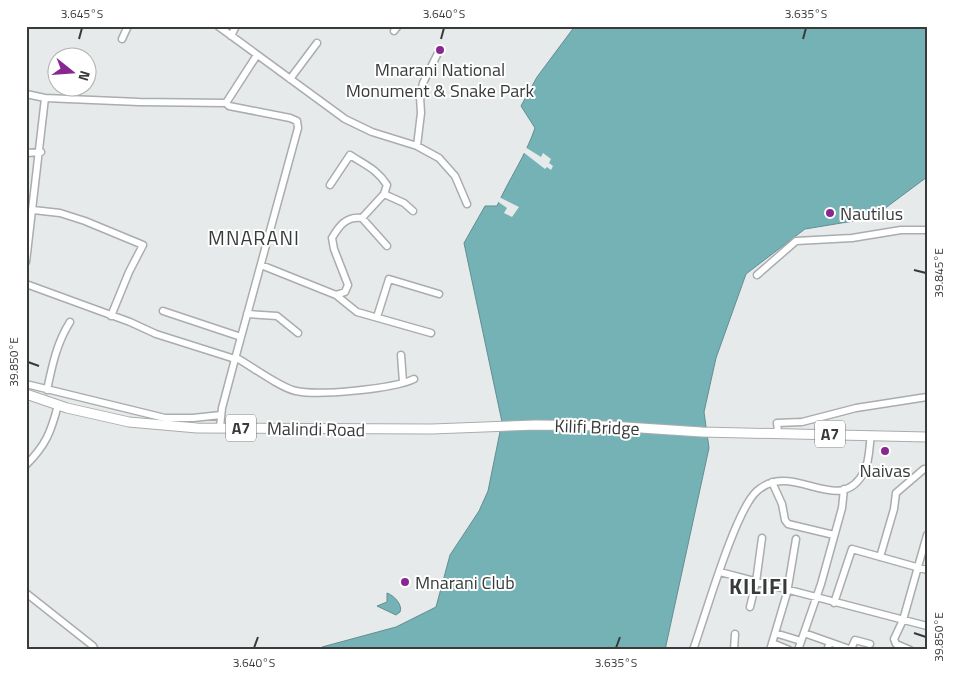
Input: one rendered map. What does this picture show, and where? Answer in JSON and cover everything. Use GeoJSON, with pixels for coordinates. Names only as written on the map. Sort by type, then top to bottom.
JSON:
{"type":"FeatureCollection","features":[{"type":"Feature","properties":{"kind":"highway","name":"Malindi Road"},"geometry":{"type":"LineString","coordinates":[[26,394],[58,405],[129,422],[197,428],[461,428]]}},
{"type":"Feature","properties":{"kind":"highway","name":"Kilifi Bridge"},"geometry":{"type":"LineString","coordinates":[[461,428],[610,426],[734,432],[778,432]]}},
{"type":"Feature","properties":{"kind":"highway","name":"A7"},"geometry":{"type":"LineString","coordinates":[[778,432],[927,437]]}},
{"type":"Feature","properties":{"kind":"street"},"geometry":{"type":"LineString","coordinates":[[122,39],[128,26]]}},
{"type":"Feature","properties":{"kind":"street"},"geometry":{"type":"LineString","coordinates":[[218,26],[345,119],[372,132],[432,152],[446,164],[460,184],[467,204]]}},
{"type":"Feature","properties":{"kind":"street"},"geometry":{"type":"LineString","coordinates":[[231,36],[236,26]]}},
{"type":"Feature","properties":{"kind":"street"},"geometry":{"type":"LineString","coordinates":[[290,79],[317,43]]}},
{"type":"Feature","properties":{"kind":"street"},"geometry":{"type":"LineString","coordinates":[[417,146],[421,90],[439,51]]}},
{"type":"Feature","properties":{"kind":"street"},"geometry":{"type":"LineString","coordinates":[[226,103],[257,55]]}},
{"type":"Feature","properties":{"kind":"street"},"geometry":{"type":"LineString","coordinates":[[26,94],[45,98],[184,104],[226,103],[229,106],[290,118],[298,123],[297,133],[235,358],[221,415],[220,428]]}},
{"type":"Feature","properties":{"kind":"street"},"geometry":{"type":"LineString","coordinates":[[26,262],[45,98]]}},
{"type":"Feature","properties":{"kind":"street"},"geometry":{"type":"LineString","coordinates":[[26,152],[40,152]]}},
{"type":"Feature","properties":{"kind":"street"},"geometry":{"type":"LineString","coordinates":[[330,185],[350,155],[369,165],[380,174],[387,185],[384,194],[362,218],[342,223],[332,238],[334,249],[346,275],[348,285],[345,292],[336,295]]}},
{"type":"Feature","properties":{"kind":"street"},"geometry":{"type":"LineString","coordinates":[[384,194],[404,203],[413,211]]}},
{"type":"Feature","properties":{"kind":"street"},"geometry":{"type":"LineString","coordinates":[[33,210],[60,214],[85,221],[143,245],[128,272],[111,316]]}},
{"type":"Feature","properties":{"kind":"street"},"geometry":{"type":"LineString","coordinates":[[362,218],[387,246]]}},
{"type":"Feature","properties":{"kind":"street"},"geometry":{"type":"LineString","coordinates":[[756,275],[796,241],[824,241],[901,230],[927,230]]}},
{"type":"Feature","properties":{"kind":"street"},"geometry":{"type":"LineString","coordinates":[[260,265],[336,295],[357,312],[431,333]]}},
{"type":"Feature","properties":{"kind":"street"},"geometry":{"type":"LineString","coordinates":[[377,317],[389,279],[438,294]]}},
{"type":"Feature","properties":{"kind":"street"},"geometry":{"type":"LineString","coordinates":[[26,284],[130,322],[156,334],[235,358],[294,391],[312,393],[403,382],[414,378]]}},
{"type":"Feature","properties":{"kind":"street"},"geometry":{"type":"LineString","coordinates":[[163,311],[241,337]]}},
{"type":"Feature","properties":{"kind":"street"},"geometry":{"type":"LineString","coordinates":[[247,314],[276,316],[298,334]]}},
{"type":"Feature","properties":{"kind":"street"},"geometry":{"type":"LineString","coordinates":[[47,390],[54,359],[63,333],[70,322]]}},
{"type":"Feature","properties":{"kind":"street"},"geometry":{"type":"LineString","coordinates":[[401,355],[403,382]]}},
{"type":"Feature","properties":{"kind":"street"},"geometry":{"type":"LineString","coordinates":[[26,384],[165,418],[221,415]]}},
{"type":"Feature","properties":{"kind":"street"},"geometry":{"type":"LineString","coordinates":[[778,432],[777,423],[802,422],[856,408],[927,396]]}},
{"type":"Feature","properties":{"kind":"street"},"geometry":{"type":"LineString","coordinates":[[26,465],[42,450],[58,405]]}},
{"type":"Feature","properties":{"kind":"street"},"geometry":{"type":"LineString","coordinates":[[694,650],[720,572],[749,500],[763,486],[772,482],[790,480],[830,491],[844,489],[856,483],[864,471],[868,453],[868,434]]}},
{"type":"Feature","properties":{"kind":"street"},"geometry":{"type":"LineString","coordinates":[[880,557],[894,509],[896,493],[924,469],[927,469]]}},
{"type":"Feature","properties":{"kind":"street"},"geometry":{"type":"LineString","coordinates":[[772,482],[782,504],[785,520],[788,524],[834,535]]}},
{"type":"Feature","properties":{"kind":"street"},"geometry":{"type":"LineString","coordinates":[[798,650],[817,598],[842,508],[844,489]]}},
{"type":"Feature","properties":{"kind":"street"},"geometry":{"type":"LineString","coordinates":[[910,650],[896,644],[894,639],[903,620],[927,535]]}},
{"type":"Feature","properties":{"kind":"street"},"geometry":{"type":"LineString","coordinates":[[750,607],[756,582],[762,538]]}},
{"type":"Feature","properties":{"kind":"street"},"geometry":{"type":"LineString","coordinates":[[789,650],[771,646],[776,633],[796,539]]}},
{"type":"Feature","properties":{"kind":"street"},"geometry":{"type":"LineString","coordinates":[[834,603],[851,550],[927,570]]}},
{"type":"Feature","properties":{"kind":"street"},"geometry":{"type":"LineString","coordinates":[[720,572],[927,626]]}},
{"type":"Feature","properties":{"kind":"street"},"geometry":{"type":"LineString","coordinates":[[26,592],[93,646],[95,650]]}},
{"type":"Feature","properties":{"kind":"street"},"geometry":{"type":"LineString","coordinates":[[776,633],[801,641]]}},
{"type":"Feature","properties":{"kind":"street"},"geometry":{"type":"LineString","coordinates":[[804,633],[852,650],[855,640],[870,644]]}},
{"type":"Feature","properties":{"kind":"street"},"geometry":{"type":"LineString","coordinates":[[734,650],[735,634]]}},
{"type":"Feature","properties":{"kind":"street"},"geometry":{"type":"LineString","coordinates":[[827,650],[830,642]]}},
{"type":"Feature","properties":{"kind":"water"},"geometry":{"type":"Polygon","coordinates":[[[575,26],[927,26],[927,177],[872,218],[805,229],[746,274],[716,358],[704,412],[709,448],[665,650],[320,650],[322,647],[396,627],[436,607],[450,555],[479,511],[488,491],[502,422],[464,243],[485,206],[497,206],[535,128],[521,106],[537,77],[575,26]]]}},
{"type":"Feature","properties":{"kind":"water"},"geometry":{"type":"Polygon","coordinates":[[[387,593],[399,603],[401,609],[396,615],[377,606],[387,602],[387,593]]]}},
{"type":"Feature","properties":{"kind":"pier"},"geometry":{"type":"Polygon","coordinates":[[[525,147],[541,157],[543,153],[551,159],[549,163],[553,166],[551,170],[547,167],[545,169],[523,152],[525,147]]]}},
{"type":"Feature","properties":{"kind":"pier"},"geometry":{"type":"Polygon","coordinates":[[[499,197],[519,207],[512,217],[504,213],[507,208],[497,201],[499,197]]]}},
{"type":"Feature","properties":{"kind":"place","name":"Mnarani National Monument & Snake Park"},"geometry":{"type":"Point","coordinates":[440,50]}},
{"type":"Feature","properties":{"kind":"place","name":"Nautilus"},"geometry":{"type":"Point","coordinates":[830,213]}},
{"type":"Feature","properties":{"kind":"place","name":"Naivas"},"geometry":{"type":"Point","coordinates":[885,451]}},
{"type":"Feature","properties":{"kind":"place","name":"Mnarani Club"},"geometry":{"type":"Point","coordinates":[405,582]}},
{"type":"Feature","properties":{"kind":"district","name":"MNARANI"},"geometry":{"type":"Point","coordinates":[254,237]}},
{"type":"Feature","properties":{"kind":"district","name":"KILIFI"},"geometry":{"type":"Point","coordinates":[759,586]}}]}
